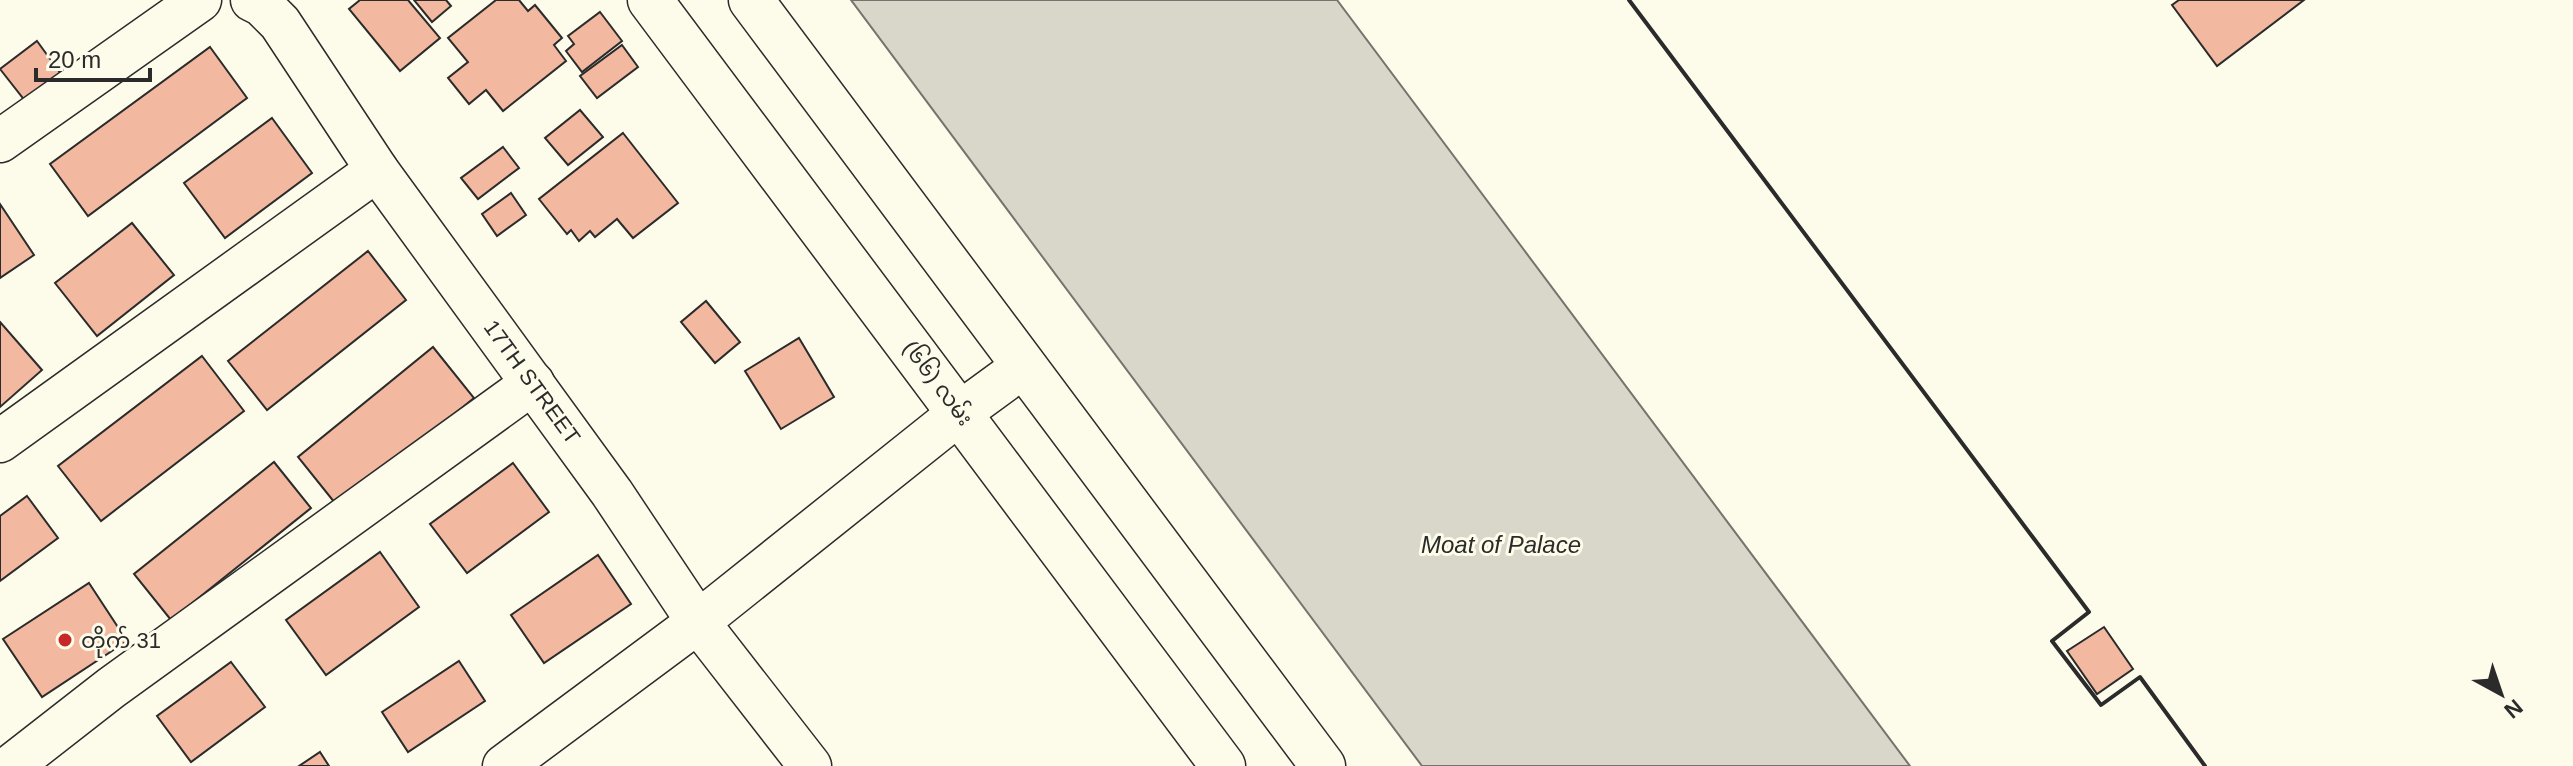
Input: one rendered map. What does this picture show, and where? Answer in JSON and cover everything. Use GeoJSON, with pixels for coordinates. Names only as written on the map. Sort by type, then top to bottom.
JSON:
{"type":"FeatureCollection","features":[{"type":"Feature","properties":{"kind":"main road","name":"(၆၆) လမ်း"},"geometry":{"type":"LineString","coordinates":[[650,0],[1223,766]]}},
{"type":"Feature","properties":{"kind":"main road"},"geometry":{"type":"LineString","coordinates":[[751,0],[1323,766]]}},
{"type":"Feature","properties":{"kind":"street"},"geometry":{"type":"LineString","coordinates":[[0,141],[200,0]]}},
{"type":"Feature","properties":{"kind":"street","name":"17TH STREET"},"geometry":{"type":"LineString","coordinates":[[252,0],[262,5],[280,23],[377,170],[612,493],[698,622],[810,766]]}},
{"type":"Feature","properties":{"kind":"street"},"geometry":{"type":"LineString","coordinates":[[0,441],[377,170]]}},
{"type":"Feature","properties":{"kind":"street"},"geometry":{"type":"LineString","coordinates":[[504,766],[698,622],[961,412],[1024,366]]}},
{"type":"Feature","properties":{"kind":"street"},"geometry":{"type":"LineString","coordinates":[[11,766],[124,679],[533,383]]}},
{"type":"Feature","properties":{"kind":"water","name":"Moat of Palace"},"geometry":{"type":"Polygon","coordinates":[[[851,0],[1337,0],[1910,766],[1422,766],[851,0]]]}},
{"type":"Feature","properties":{"kind":"building"},"geometry":{"type":"Polygon","coordinates":[[[360,0],[408,0],[440,38],[400,71],[349,9],[360,0]]]}},
{"type":"Feature","properties":{"kind":"building"},"geometry":{"type":"Polygon","coordinates":[[[414,0],[446,0],[451,6],[432,22],[414,0]]]}},
{"type":"Feature","properties":{"kind":"building"},"geometry":{"type":"Polygon","coordinates":[[[496,0],[519,0],[528,11],[535,5],[562,38],[554,45],[566,61],[503,111],[486,90],[469,104],[448,78],[468,62],[448,38],[496,0]]]}},
{"type":"Feature","properties":{"kind":"building"},"geometry":{"type":"Polygon","coordinates":[[[2179,0],[2304,0],[2217,66],[2172,5],[2179,0]]]}},
{"type":"Feature","properties":{"kind":"building"},"geometry":{"type":"Polygon","coordinates":[[[600,12],[622,41],[582,72],[566,51],[574,44],[568,36],[600,12]]]}},
{"type":"Feature","properties":{"kind":"building"},"geometry":{"type":"Polygon","coordinates":[[[37,41],[61,74],[26,102],[0,69],[37,41]]]}},
{"type":"Feature","properties":{"kind":"building"},"geometry":{"type":"Polygon","coordinates":[[[622,45],[638,67],[597,98],[580,76],[622,45]]]}},
{"type":"Feature","properties":{"kind":"building"},"geometry":{"type":"Polygon","coordinates":[[[210,47],[247,98],[88,216],[50,164],[210,47]]]}},
{"type":"Feature","properties":{"kind":"building"},"geometry":{"type":"Polygon","coordinates":[[[580,110],[603,137],[568,165],[545,138],[580,110]]]}},
{"type":"Feature","properties":{"kind":"building"},"geometry":{"type":"Polygon","coordinates":[[[272,118],[312,173],[225,238],[184,183],[272,118]]]}},
{"type":"Feature","properties":{"kind":"building"},"geometry":{"type":"Polygon","coordinates":[[[623,133],[678,203],[633,238],[617,219],[595,237],[590,231],[579,241],[571,230],[567,234],[539,199],[623,133]]]}},
{"type":"Feature","properties":{"kind":"building"},"geometry":{"type":"Polygon","coordinates":[[[503,147],[519,168],[478,199],[461,178],[503,147]]]}},
{"type":"Feature","properties":{"kind":"building"},"geometry":{"type":"Polygon","coordinates":[[[511,193],[526,215],[497,236],[482,214],[511,193]]]}},
{"type":"Feature","properties":{"kind":"building"},"geometry":{"type":"Polygon","coordinates":[[[0,204],[34,255],[0,278],[0,204]]]}},
{"type":"Feature","properties":{"kind":"building"},"geometry":{"type":"Polygon","coordinates":[[[132,223],[174,275],[97,336],[55,283],[132,223]]]}},
{"type":"Feature","properties":{"kind":"building"},"geometry":{"type":"Polygon","coordinates":[[[368,251],[406,300],[267,410],[228,361],[368,251]]]}},
{"type":"Feature","properties":{"kind":"building"},"geometry":{"type":"Polygon","coordinates":[[[706,301],[740,342],[715,363],[681,322],[706,301]]]}},
{"type":"Feature","properties":{"kind":"building"},"geometry":{"type":"Polygon","coordinates":[[[0,322],[42,370],[0,407],[0,322]]]}},
{"type":"Feature","properties":{"kind":"building"},"geometry":{"type":"Polygon","coordinates":[[[799,338],[834,397],[781,429],[745,371],[799,338]]]}},
{"type":"Feature","properties":{"kind":"building"},"geometry":{"type":"Polygon","coordinates":[[[433,347],[474,398],[339,508],[298,457],[433,347]]]}},
{"type":"Feature","properties":{"kind":"building"},"geometry":{"type":"Polygon","coordinates":[[[202,356],[244,411],[101,521],[58,466],[202,356]]]}},
{"type":"Feature","properties":{"kind":"building"},"geometry":{"type":"Polygon","coordinates":[[[274,462],[311,508],[171,620],[134,574],[274,462]]]}},
{"type":"Feature","properties":{"kind":"building"},"geometry":{"type":"Polygon","coordinates":[[[513,463],[549,512],[467,573],[430,524],[513,463]]]}},
{"type":"Feature","properties":{"kind":"building"},"geometry":{"type":"Polygon","coordinates":[[[27,496],[58,538],[0,581],[0,516],[27,496]]]}},
{"type":"Feature","properties":{"kind":"building"},"geometry":{"type":"Polygon","coordinates":[[[380,552],[419,607],[326,675],[286,620],[380,552]]]}},
{"type":"Feature","properties":{"kind":"building"},"geometry":{"type":"Polygon","coordinates":[[[598,555],[631,604],[544,663],[511,615],[598,555]]]}},
{"type":"Feature","properties":{"kind":"building","name":"တိုက် 31"},"geometry":{"type":"Polygon","coordinates":[[[89,583],[127,641],[42,697],[3,639],[89,583]]]}},
{"type":"Feature","properties":{"kind":"building"},"geometry":{"type":"Polygon","coordinates":[[[2104,627],[2133,669],[2097,694],[2067,651],[2104,627]]]}},
{"type":"Feature","properties":{"kind":"building"},"geometry":{"type":"Polygon","coordinates":[[[459,661],[485,701],[408,752],[382,712],[459,661]]]}},
{"type":"Feature","properties":{"kind":"building"},"geometry":{"type":"Polygon","coordinates":[[[231,662],[265,707],[191,762],[157,716],[231,662]]]}},
{"type":"Feature","properties":{"kind":"building"},"geometry":{"type":"Polygon","coordinates":[[[320,752],[329,766],[299,766],[320,752]]]}},
{"type":"Feature","properties":{"kind":"wall"},"geometry":{"type":"LineString","coordinates":[[1629,0],[2089,612],[2052,641],[2101,705],[2140,677],[2205,766]]}},
{"type":"Feature","properties":{"kind":"place","name":"တိုက် 31"},"geometry":{"type":"Point","coordinates":[65,640]}}]}
